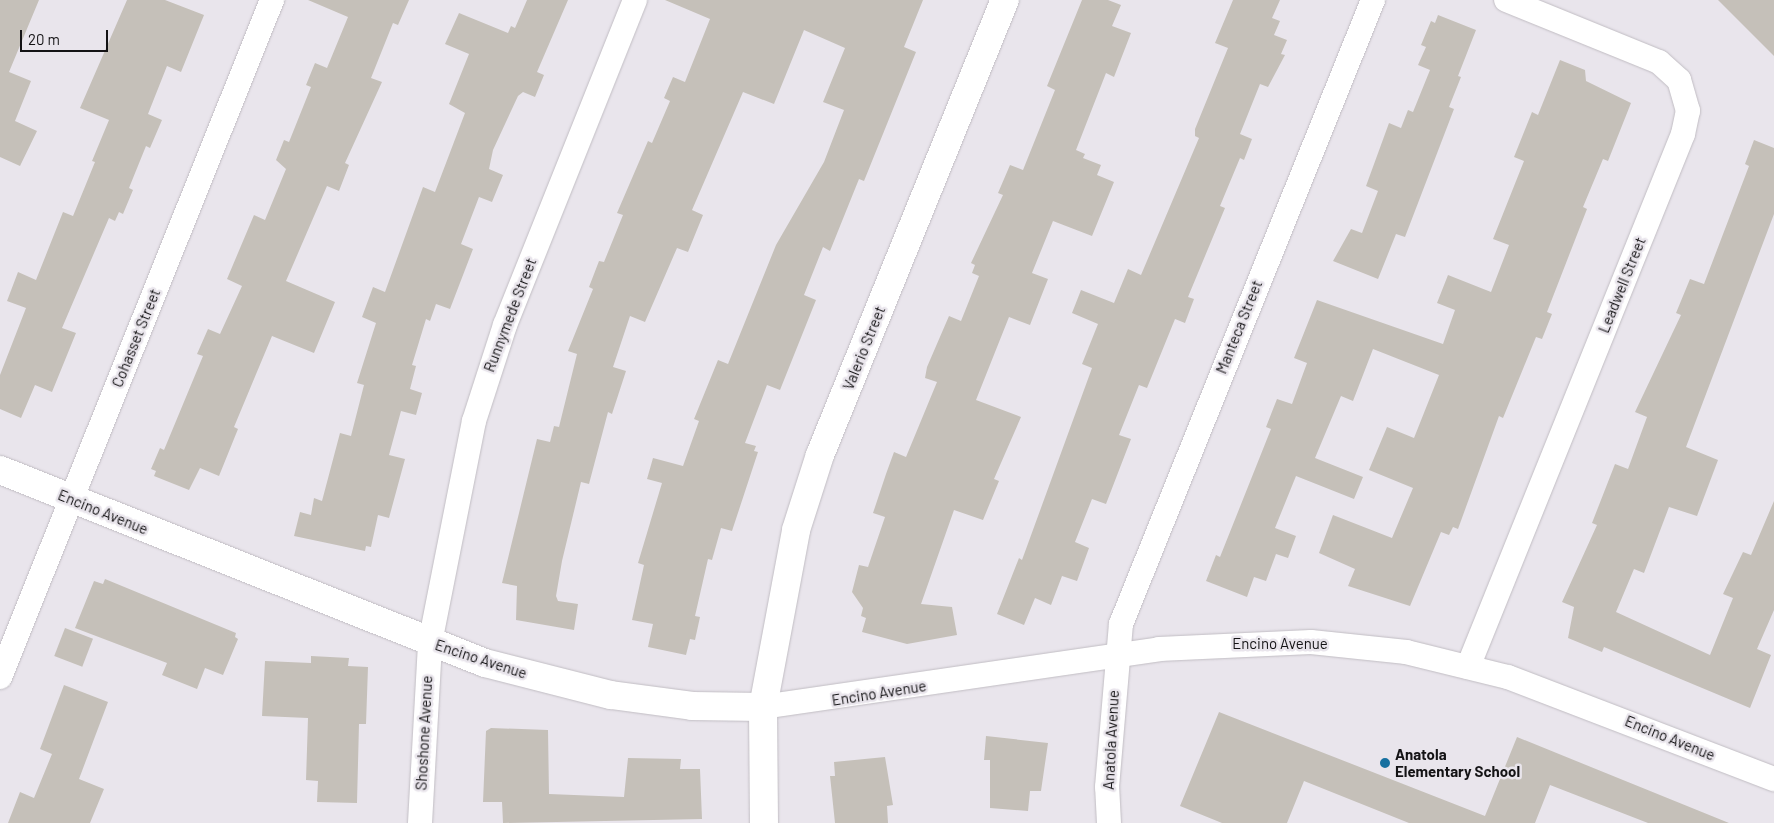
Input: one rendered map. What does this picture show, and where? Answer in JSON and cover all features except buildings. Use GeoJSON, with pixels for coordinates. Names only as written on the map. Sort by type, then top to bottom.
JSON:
{"type":"FeatureCollection","features":[{"type":"Feature","properties":{"kind":"street","name":"Cohasset Street"},"geometry":{"type":"LineString","coordinates":[[0,677],[272,0]]}},
{"type":"Feature","properties":{"kind":"street","name":"Runnymede Street"},"geometry":{"type":"LineString","coordinates":[[430,643],[454,503],[485,380],[635,0]]}},
{"type":"Feature","properties":{"kind":"street","name":"Valerio Street"},"geometry":{"type":"LineString","coordinates":[[764,823],[763,708],[783,584],[820,455],[1005,0]]}},
{"type":"Feature","properties":{"kind":"street","name":"Manteca Street"},"geometry":{"type":"LineString","coordinates":[[1116,657],[1121,624],[1138,577],[1373,0]]}},
{"type":"Feature","properties":{"kind":"street","name":"Leadwell Street"},"geometry":{"type":"LineString","coordinates":[[1468,666],[1683,134],[1688,111],[1679,80],[1659,62],[1506,0]]}},
{"type":"Feature","properties":{"kind":"street","name":"Encino Avenue"},"geometry":{"type":"LineString","coordinates":[[0,470],[430,643],[485,663],[611,695],[692,706],[763,708],[1181,646],[1311,642],[1406,652],[1468,666],[1560,695],[1774,779]]}},
{"type":"Feature","properties":{"kind":"street","name":"Shoshone Avenue"},"geometry":{"type":"LineString","coordinates":[[420,823],[430,643]]}},
{"type":"Feature","properties":{"kind":"street","name":"Anatola Avenue"},"geometry":{"type":"LineString","coordinates":[[1109,823],[1107,788],[1116,657]]}},
{"type":"Feature","properties":{"kind":"place","name":"Anatola Elementary School"},"geometry":{"type":"Point","coordinates":[1385,763]}}]}
